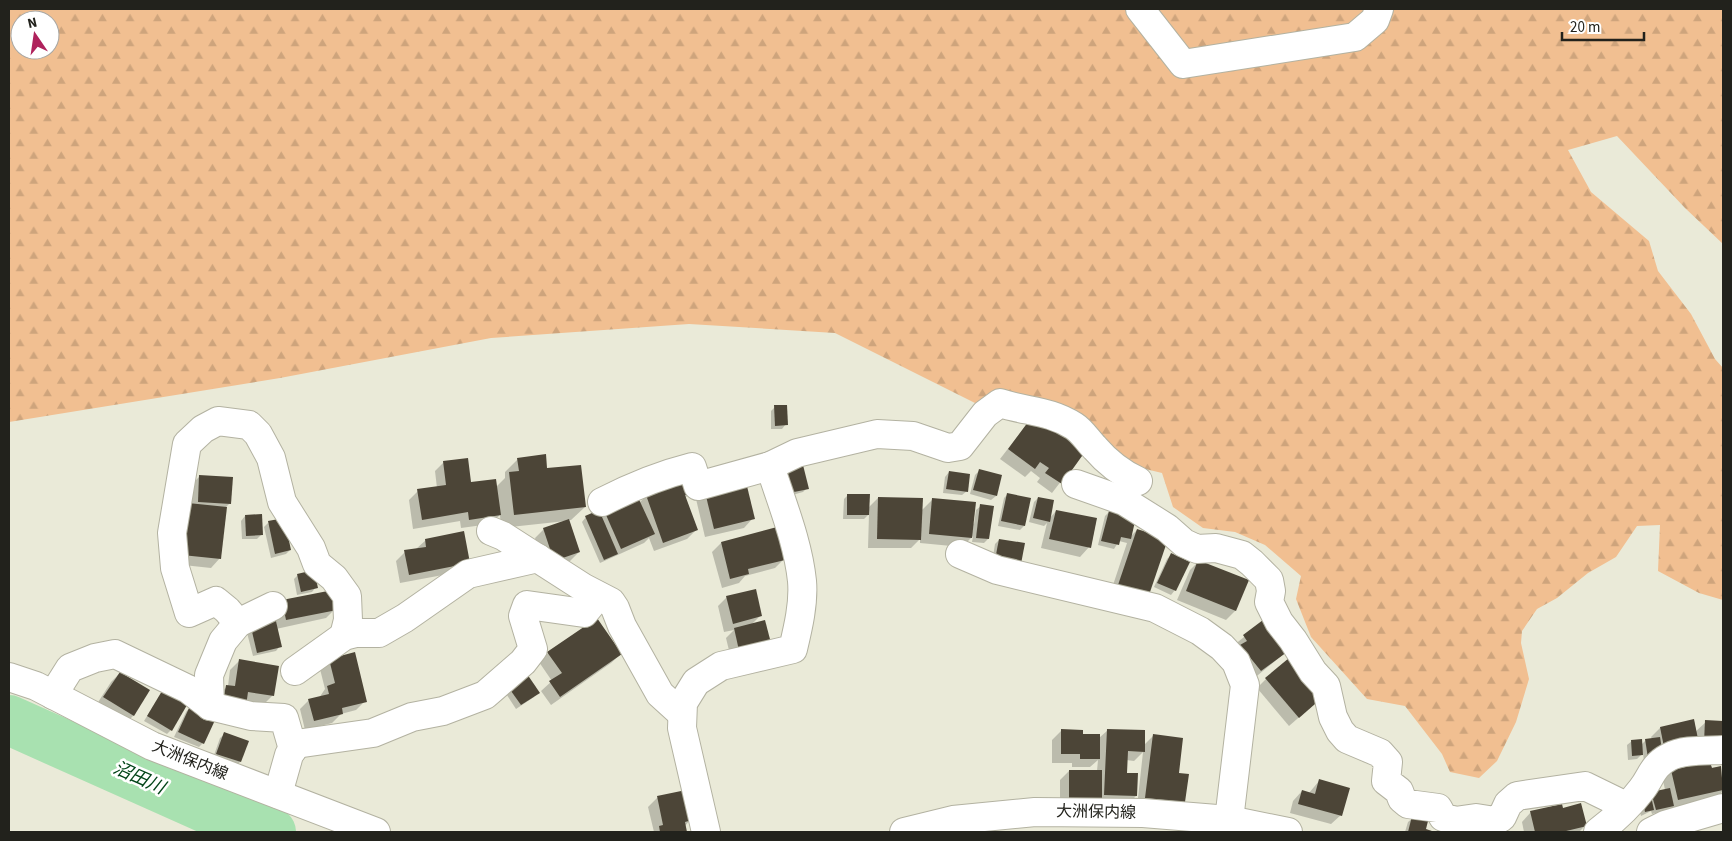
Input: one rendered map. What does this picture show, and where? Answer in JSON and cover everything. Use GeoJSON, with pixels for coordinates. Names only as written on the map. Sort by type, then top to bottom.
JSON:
{"type":"FeatureCollection","features":[{"type":"Feature","properties":{"kind":"street"},"geometry":{"type":"LineString","coordinates":[[1140,9],[1184,64],[1355,37],[1376,20],[1379,9]]}},
{"type":"Feature","properties":{"kind":"street"},"geometry":{"type":"LineString","coordinates":[[602,502],[635,485],[692,467],[698,486],[770,466],[797,453],[877,434],[913,436],[948,448],[960,446],[985,414],[1000,403],[1020,410],[1052,414],[1076,427],[1104,458],[1126,475],[1138,481]]}},
{"type":"Feature","properties":{"kind":"street"},"geometry":{"type":"LineString","coordinates":[[238,623],[216,601],[189,613],[175,568],[172,533],[187,444],[203,429],[218,422],[249,425],[258,434],[271,458],[282,502],[311,548],[317,564],[334,578],[347,596],[348,620],[344,636]]}},
{"type":"Feature","properties":{"kind":"street"},"geometry":{"type":"LineString","coordinates":[[706,832],[682,728],[683,703],[696,682],[721,666],[793,649],[799,626],[802,582],[796,550],[770,466]]}},
{"type":"Feature","properties":{"kind":"street"},"geometry":{"type":"LineString","coordinates":[[1076,484],[1124,501],[1167,528],[1184,543],[1197,549],[1216,548],[1242,555],[1252,563],[1269,580],[1271,591],[1269,602],[1279,622],[1294,640],[1313,672],[1326,686],[1333,717],[1340,731],[1347,739],[1380,753],[1388,762],[1386,781],[1400,791],[1408,804],[1438,808],[1443,817],[1455,821],[1476,818],[1495,821],[1502,817],[1508,804],[1517,796],[1584,786],[1626,806]]}},
{"type":"Feature","properties":{"kind":"street"},"geometry":{"type":"LineString","coordinates":[[491,530],[610,602],[615,608],[622,626],[660,694],[682,714]]}},
{"type":"Feature","properties":{"kind":"street"},"geometry":{"type":"LineString","coordinates":[[960,554],[997,570],[1155,608],[1200,631],[1222,647],[1236,662],[1245,685],[1229,820]]}},
{"type":"Feature","properties":{"kind":"street"},"geometry":{"type":"LineString","coordinates":[[295,671],[344,636],[356,633],[379,633],[405,618],[468,574],[538,558]]}},
{"type":"Feature","properties":{"kind":"street"},"geometry":{"type":"LineString","coordinates":[[278,794],[289,755],[296,744],[373,733],[412,717],[443,711],[485,695],[523,662],[533,649],[523,616],[527,605],[584,612],[598,596]]}},
{"type":"Feature","properties":{"kind":"street"},"geometry":{"type":"LineString","coordinates":[[210,706],[209,675],[223,642],[238,623],[273,606]]}},
{"type":"Feature","properties":{"kind":"street"},"geometry":{"type":"LineString","coordinates":[[53,695],[70,668],[95,658],[115,654],[188,689],[210,706],[251,716],[284,718],[293,749]]}},
{"type":"Feature","properties":{"kind":"street","name":"大洲保内線"},"geometry":{"type":"LineString","coordinates":[[9,677],[53,695],[152,746],[376,832]]}},
{"type":"Feature","properties":{"kind":"street"},"geometry":{"type":"LineString","coordinates":[[1598,832],[1644,788],[1652,771],[1670,756],[1698,751],[1723,750]]}},
{"type":"Feature","properties":{"kind":"street"},"geometry":{"type":"LineString","coordinates":[[1651,832],[1664,825],[1723,808]]}},
{"type":"Feature","properties":{"kind":"street","name":"大洲保内線"},"geometry":{"type":"LineString","coordinates":[[904,832],[1035,812],[1142,813],[1229,820],[1288,832]]}},
{"type":"Feature","properties":{"kind":"green space"},"geometry":{"type":"Polygon","coordinates":[[[9,9],[1723,9],[1723,244],[1685,208],[1617,136],[1568,150],[1591,192],[1649,241],[1658,271],[1691,314],[1715,359],[1723,368],[1723,600],[1699,593],[1658,571],[1660,525],[1637,526],[1616,557],[1588,573],[1557,598],[1537,609],[1522,631],[1521,643],[1529,679],[1516,722],[1497,761],[1479,778],[1450,772],[1442,754],[1405,706],[1367,699],[1311,637],[1296,599],[1301,576],[1265,545],[1235,532],[1203,528],[1173,507],[1162,473],[1129,465],[1052,402],[1014,392],[977,404],[835,333],[689,324],[491,338],[280,378],[9,422],[9,9]]]}},
{"type":"Feature","properties":{"kind":"building"},"geometry":{"type":"Polygon","coordinates":[[[774,405],[787,405],[788,425],[775,426],[774,405]]]}},
{"type":"Feature","properties":{"kind":"building"},"geometry":{"type":"Polygon","coordinates":[[[1031,418],[1042,418],[1087,449],[1062,484],[1045,473],[1049,468],[1040,462],[1035,469],[1008,449],[1031,418]]]}},
{"type":"Feature","properties":{"kind":"building"},"geometry":{"type":"Polygon","coordinates":[[[546,454],[547,468],[581,465],[586,507],[514,515],[509,472],[519,471],[517,458],[546,454]]]}},
{"type":"Feature","properties":{"kind":"building"},"geometry":{"type":"Polygon","coordinates":[[[468,458],[471,482],[496,479],[501,515],[469,520],[468,512],[422,520],[417,489],[446,485],[443,461],[468,458]]]}},
{"type":"Feature","properties":{"kind":"building"},"geometry":{"type":"Polygon","coordinates":[[[802,461],[809,489],[789,493],[782,465],[802,461]]]}},
{"type":"Feature","properties":{"kind":"building"},"geometry":{"type":"Polygon","coordinates":[[[979,469],[1002,475],[997,496],[973,490],[979,469]]]}},
{"type":"Feature","properties":{"kind":"building"},"geometry":{"type":"Polygon","coordinates":[[[949,471],[970,474],[968,492],[946,489],[949,471]]]}},
{"type":"Feature","properties":{"kind":"building"},"geometry":{"type":"Polygon","coordinates":[[[199,475],[233,477],[231,504],[198,502],[199,475]]]}},
{"type":"Feature","properties":{"kind":"building"},"geometry":{"type":"Polygon","coordinates":[[[686,475],[693,492],[685,495],[698,530],[663,543],[646,495],[686,475]]]}},
{"type":"Feature","properties":{"kind":"building"},"geometry":{"type":"Polygon","coordinates":[[[745,478],[755,519],[714,529],[704,488],[745,478]]]}},
{"type":"Feature","properties":{"kind":"building"},"geometry":{"type":"Polygon","coordinates":[[[636,493],[655,534],[621,549],[603,508],[636,493]]]}},
{"type":"Feature","properties":{"kind":"building"},"geometry":{"type":"Polygon","coordinates":[[[1007,493],[1031,498],[1025,526],[1001,521],[1007,493]]]}},
{"type":"Feature","properties":{"kind":"building"},"geometry":{"type":"Polygon","coordinates":[[[847,494],[870,494],[869,515],[847,515],[847,494]]]}},
{"type":"Feature","properties":{"kind":"building"},"geometry":{"type":"Polygon","coordinates":[[[878,497],[923,498],[921,540],[877,539],[878,497]]]}},
{"type":"Feature","properties":{"kind":"building"},"geometry":{"type":"Polygon","coordinates":[[[1038,497],[1054,500],[1050,522],[1033,518],[1038,497]]]}},
{"type":"Feature","properties":{"kind":"building"},"geometry":{"type":"Polygon","coordinates":[[[932,498],[976,502],[972,538],[929,534],[932,498]]]}},
{"type":"Feature","properties":{"kind":"building"},"geometry":{"type":"Polygon","coordinates":[[[188,503],[227,507],[221,559],[182,555],[188,503]]]}},
{"type":"Feature","properties":{"kind":"building"},"geometry":{"type":"Polygon","coordinates":[[[980,504],[994,506],[989,539],[976,538],[980,504]]]}},
{"type":"Feature","properties":{"kind":"building"},"geometry":{"type":"Polygon","coordinates":[[[599,510],[618,554],[604,560],[585,516],[599,510]]]}},
{"type":"Feature","properties":{"kind":"building"},"geometry":{"type":"Polygon","coordinates":[[[1056,510],[1097,518],[1091,548],[1049,539],[1056,510]]]}},
{"type":"Feature","properties":{"kind":"building"},"geometry":{"type":"Polygon","coordinates":[[[1109,511],[1136,517],[1131,539],[1121,537],[1119,545],[1101,541],[1109,511]]]}},
{"type":"Feature","properties":{"kind":"building"},"geometry":{"type":"Polygon","coordinates":[[[262,514],[263,535],[246,536],[245,515],[262,514]]]}},
{"type":"Feature","properties":{"kind":"building"},"geometry":{"type":"Polygon","coordinates":[[[284,518],[291,550],[275,554],[268,521],[284,518]]]}},
{"type":"Feature","properties":{"kind":"building"},"geometry":{"type":"Polygon","coordinates":[[[569,519],[580,552],[554,561],[543,528],[569,519]]]}},
{"type":"Feature","properties":{"kind":"building"},"geometry":{"type":"Polygon","coordinates":[[[777,527],[785,560],[748,569],[749,574],[730,579],[721,542],[777,527]]]}},
{"type":"Feature","properties":{"kind":"building"},"geometry":{"type":"Polygon","coordinates":[[[1137,529],[1168,539],[1149,595],[1118,585],[1137,529]]]}},
{"type":"Feature","properties":{"kind":"building"},"geometry":{"type":"Polygon","coordinates":[[[464,531],[470,563],[409,575],[404,550],[426,547],[425,539],[464,531]]]}},
{"type":"Feature","properties":{"kind":"building"},"geometry":{"type":"Polygon","coordinates":[[[999,539],[1025,543],[1020,569],[994,565],[999,539]]]}},
{"type":"Feature","properties":{"kind":"building"},"geometry":{"type":"Polygon","coordinates":[[[1171,553],[1190,562],[1176,591],[1157,583],[1171,553]]]}},
{"type":"Feature","properties":{"kind":"building"},"geometry":{"type":"Polygon","coordinates":[[[1198,560],[1249,580],[1236,611],[1186,591],[1198,560]]]}},
{"type":"Feature","properties":{"kind":"building"},"geometry":{"type":"Polygon","coordinates":[[[314,570],[318,588],[301,592],[297,574],[314,570]]]}},
{"type":"Feature","properties":{"kind":"building"},"geometry":{"type":"Polygon","coordinates":[[[756,589],[762,616],[733,624],[726,596],[756,589]]]}},
{"type":"Feature","properties":{"kind":"building"},"geometry":{"type":"Polygon","coordinates":[[[333,590],[337,610],[286,620],[282,600],[333,590]]]}},
{"type":"Feature","properties":{"kind":"building"},"geometry":{"type":"Polygon","coordinates":[[[275,617],[282,647],[257,653],[250,623],[275,617]]]}},
{"type":"Feature","properties":{"kind":"building"},"geometry":{"type":"Polygon","coordinates":[[[597,618],[622,654],[560,697],[549,681],[562,673],[547,652],[597,618]]]}},
{"type":"Feature","properties":{"kind":"building"},"geometry":{"type":"Polygon","coordinates":[[[765,620],[772,647],[740,655],[734,628],[765,620]]]}},
{"type":"Feature","properties":{"kind":"building"},"geometry":{"type":"Polygon","coordinates":[[[1263,620],[1287,652],[1261,671],[1240,645],[1247,641],[1243,635],[1263,620]]]}},
{"type":"Feature","properties":{"kind":"building"},"geometry":{"type":"Polygon","coordinates":[[[355,652],[367,702],[342,708],[343,714],[314,721],[308,699],[329,694],[327,686],[335,683],[329,659],[355,652]]]}},
{"type":"Feature","properties":{"kind":"building"},"geometry":{"type":"Polygon","coordinates":[[[1289,658],[1323,697],[1299,718],[1265,678],[1289,658]]]}},
{"type":"Feature","properties":{"kind":"building"},"geometry":{"type":"Polygon","coordinates":[[[239,659],[279,666],[274,696],[248,692],[246,706],[223,702],[226,685],[235,686],[239,659]]]}},
{"type":"Feature","properties":{"kind":"building"},"geometry":{"type":"Polygon","coordinates":[[[525,671],[540,693],[521,705],[506,684],[525,671]]]}},
{"type":"Feature","properties":{"kind":"building"},"geometry":{"type":"Polygon","coordinates":[[[120,672],[150,690],[134,716],[103,697],[120,672]]]}},
{"type":"Feature","properties":{"kind":"building"},"geometry":{"type":"Polygon","coordinates":[[[162,691],[187,705],[172,731],[147,716],[162,691]]]}},
{"type":"Feature","properties":{"kind":"building"},"geometry":{"type":"Polygon","coordinates":[[[190,706],[216,718],[204,744],[178,732],[190,706]]]}},
{"type":"Feature","properties":{"kind":"building"},"geometry":{"type":"Polygon","coordinates":[[[1694,719],[1699,744],[1665,752],[1660,727],[1694,719]]]}},
{"type":"Feature","properties":{"kind":"building"},"geometry":{"type":"Polygon","coordinates":[[[1705,720],[1723,721],[1723,744],[1704,743],[1705,720]]]}},
{"type":"Feature","properties":{"kind":"building"},"geometry":{"type":"Polygon","coordinates":[[[1061,729],[1083,730],[1083,734],[1100,734],[1100,759],[1080,759],[1080,754],[1061,754],[1061,729]]]}},
{"type":"Feature","properties":{"kind":"building"},"geometry":{"type":"Polygon","coordinates":[[[1107,729],[1145,730],[1145,752],[1128,751],[1127,773],[1138,773],[1137,796],[1104,795],[1107,729]]]}},
{"type":"Feature","properties":{"kind":"building"},"geometry":{"type":"Polygon","coordinates":[[[224,732],[249,741],[241,762],[216,754],[224,732]]]}},
{"type":"Feature","properties":{"kind":"building"},"geometry":{"type":"Polygon","coordinates":[[[1153,734],[1183,738],[1179,773],[1189,774],[1185,802],[1145,798],[1153,734]]]}},
{"type":"Feature","properties":{"kind":"building"},"geometry":{"type":"Polygon","coordinates":[[[1660,737],[1663,756],[1648,758],[1645,739],[1660,737]]]}},
{"type":"Feature","properties":{"kind":"building"},"geometry":{"type":"Polygon","coordinates":[[[1642,739],[1643,755],[1632,756],[1631,740],[1642,739]]]}},
{"type":"Feature","properties":{"kind":"building"},"geometry":{"type":"Polygon","coordinates":[[[1710,762],[1712,768],[1721,766],[1723,790],[1678,800],[1671,770],[1710,762]]]}},
{"type":"Feature","properties":{"kind":"building"},"geometry":{"type":"Polygon","coordinates":[[[1069,770],[1102,770],[1102,799],[1069,798],[1069,770]]]}},
{"type":"Feature","properties":{"kind":"building"},"geometry":{"type":"Polygon","coordinates":[[[1319,779],[1350,788],[1342,816],[1298,804],[1302,790],[1315,794],[1319,779]]]}},
{"type":"Feature","properties":{"kind":"building"},"geometry":{"type":"Polygon","coordinates":[[[1670,788],[1674,806],[1656,810],[1651,792],[1670,788]]]}},
{"type":"Feature","properties":{"kind":"building"},"geometry":{"type":"Polygon","coordinates":[[[686,790],[692,820],[685,822],[687,832],[660,832],[659,826],[663,825],[657,796],[686,790]]]}},
{"type":"Feature","properties":{"kind":"building"},"geometry":{"type":"Polygon","coordinates":[[[1651,796],[1654,810],[1645,812],[1642,798],[1651,796]]]}},
{"type":"Feature","properties":{"kind":"building"},"geometry":{"type":"Polygon","coordinates":[[[1581,803],[1587,826],[1562,832],[1535,832],[1530,811],[1562,804],[1563,808],[1581,803]]]}},
{"type":"Feature","properties":{"kind":"building"},"geometry":{"type":"Polygon","coordinates":[[[1412,816],[1428,821],[1426,829],[1435,832],[1408,832],[1412,816]]]}},
{"type":"Feature","properties":{"kind":"waterway","name":"沼田川"},"geometry":{"type":"LineString","coordinates":[[9,720],[217,813],[271,832]]}}]}
